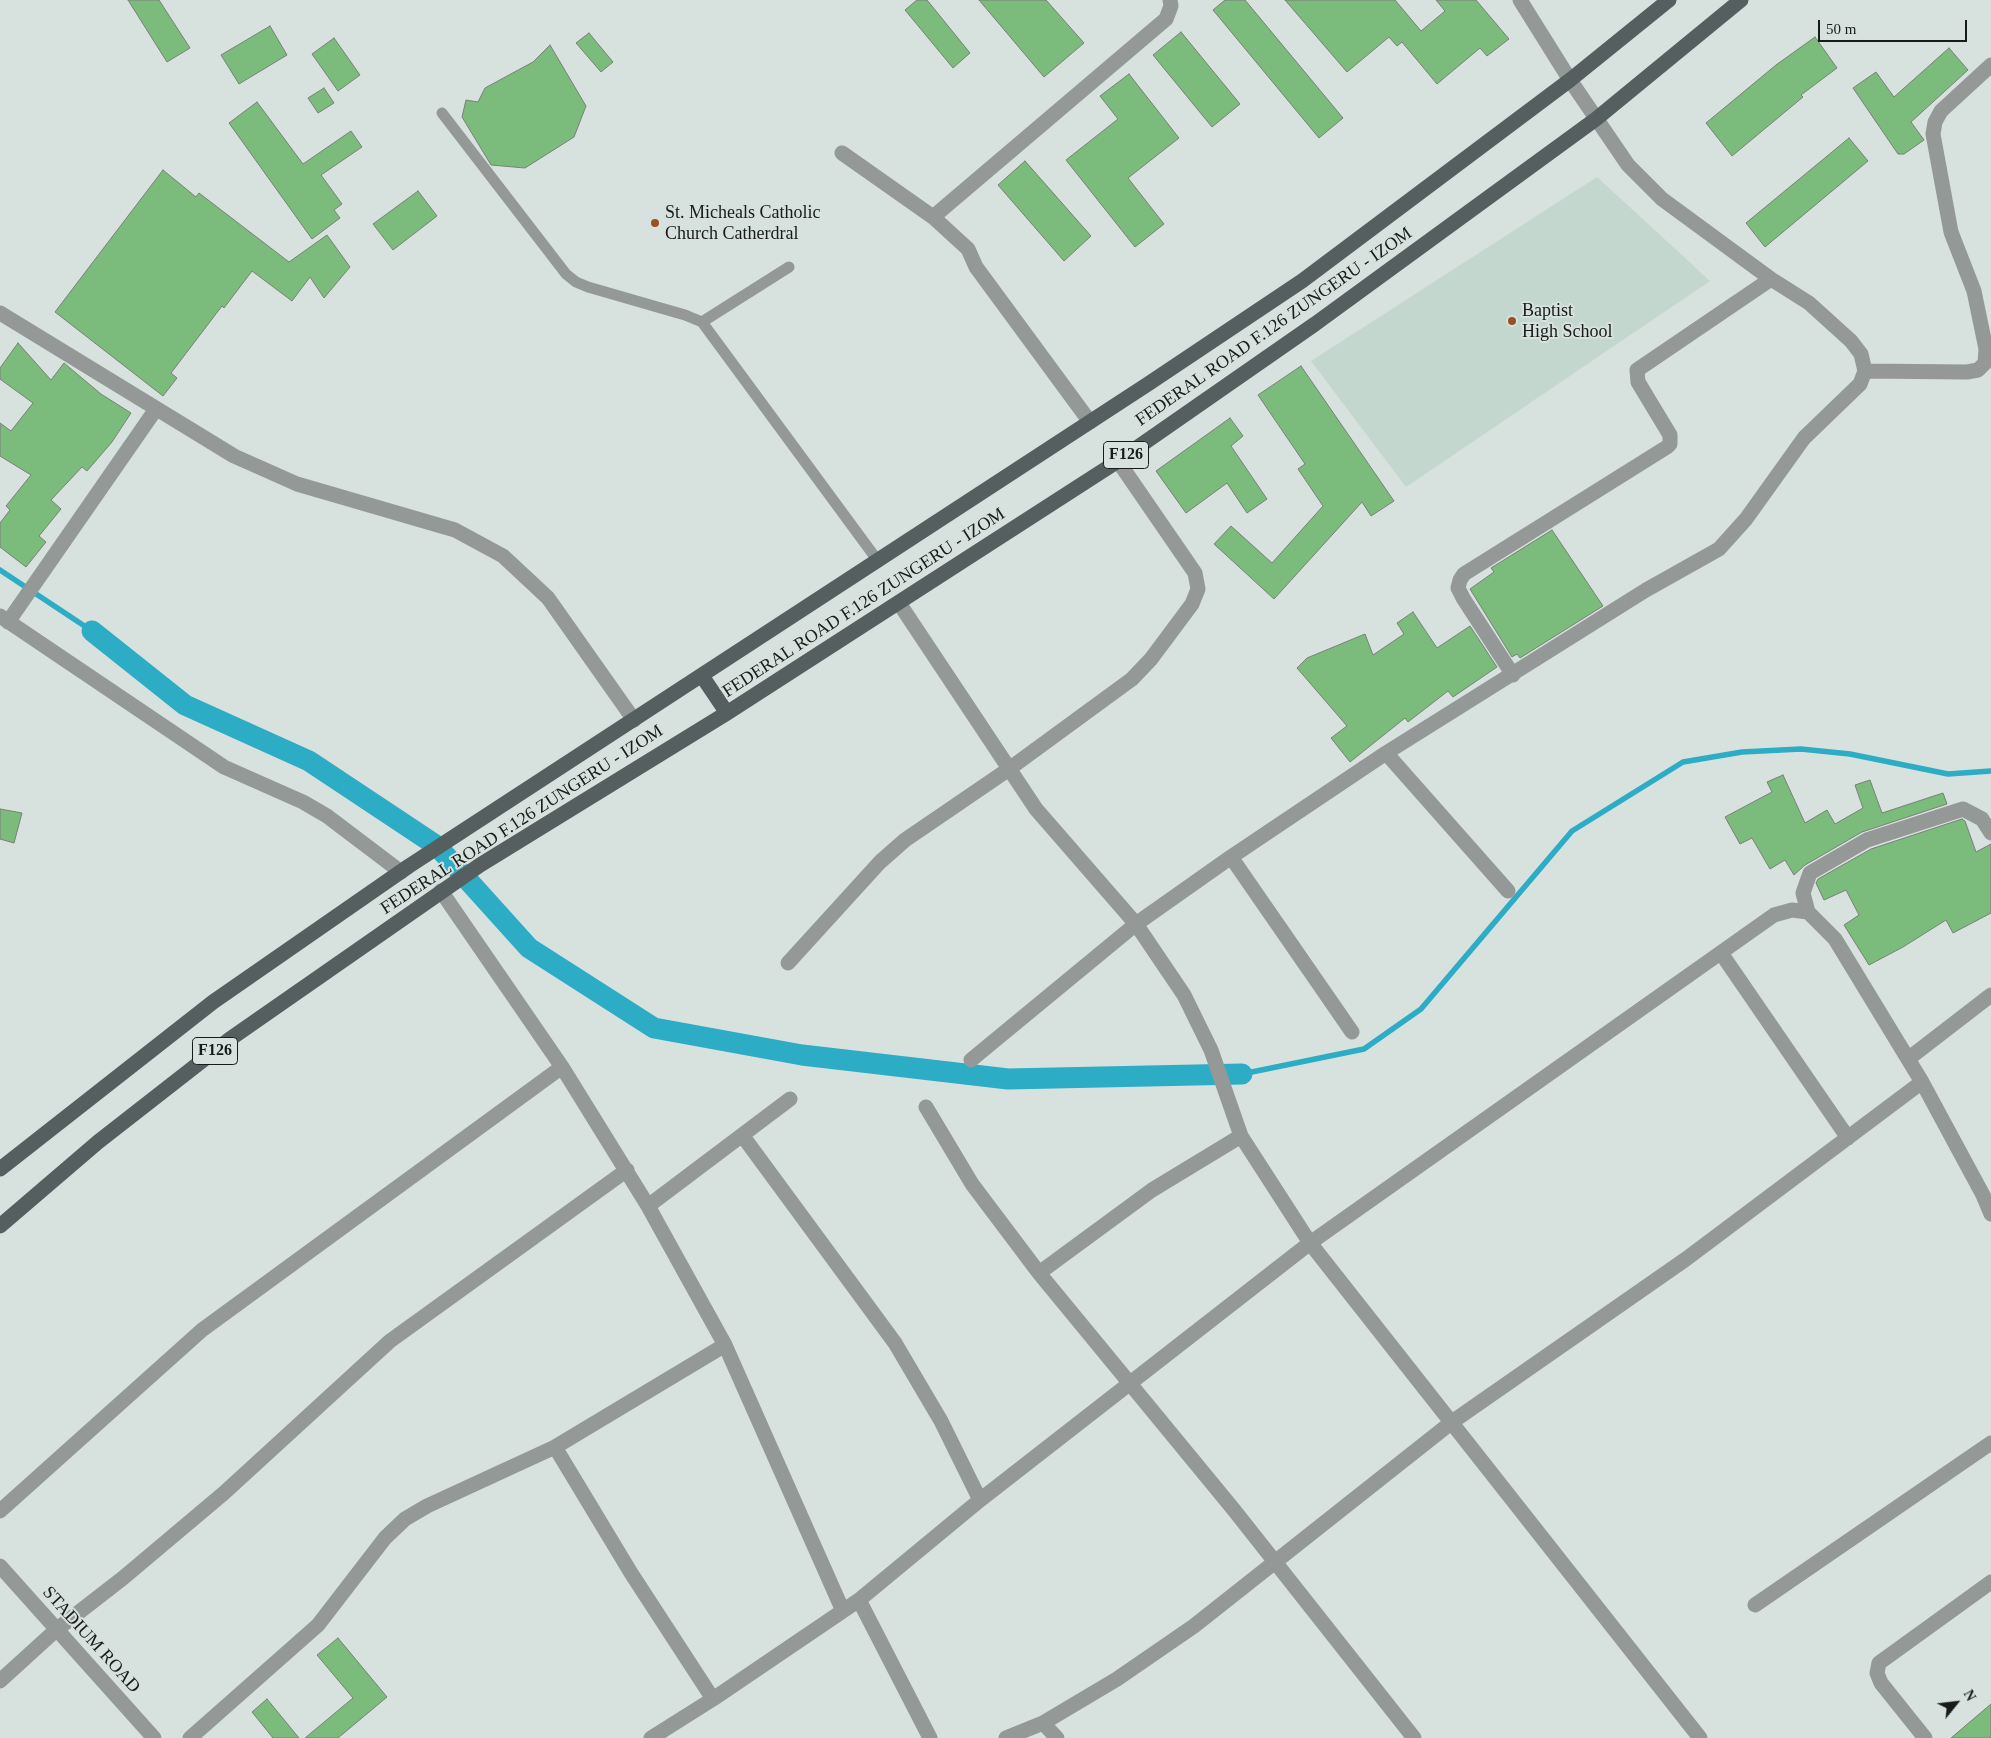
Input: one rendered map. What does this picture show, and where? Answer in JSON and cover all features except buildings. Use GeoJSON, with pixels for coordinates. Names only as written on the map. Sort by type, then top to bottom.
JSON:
{"type":"FeatureCollection","features":[{"type":"Feature","properties":{"kind":"main road","name":"FEDERAL ROAD F.126 ZUNGERU - IZOM"},"geometry":{"type":"LineString","coordinates":[[0,1169],[213,1002],[405,869],[878,561],[1302,281],[1570,80],[1668,0]]}},
{"type":"Feature","properties":{"kind":"main road","name":"FEDERAL ROAD F.126 ZUNGERU - IZOM"},"geometry":{"type":"LineString","coordinates":[[0,1226],[98,1142],[230,1039],[480,865],[727,713],[1118,461],[1315,324],[1596,119],[1741,0]]}},
{"type":"Feature","properties":{"kind":"main road"},"geometry":{"type":"LineString","coordinates":[[702,676],[727,713]]}},
{"type":"Feature","properties":{"kind":"street"},"geometry":{"type":"LineString","coordinates":[[933,216],[1166,19],[1171,6],[1170,0]]}},
{"type":"Feature","properties":{"kind":"street"},"geometry":{"type":"LineString","coordinates":[[971,1060],[1136,924],[1231,857],[1386,753],[1646,590],[1719,549],[1746,519],[1804,438],[1860,384],[1865,371],[1861,354],[1851,341],[1809,303],[1771,279],[1662,199],[1628,166],[1570,80],[1520,0]]}},
{"type":"Feature","properties":{"kind":"street"},"geometry":{"type":"LineString","coordinates":[[1865,371],[1967,372],[1978,370],[1985,363],[1986,349],[1974,292],[1951,232],[1933,134],[1935,122],[1942,111],[1991,65]]}},
{"type":"Feature","properties":{"kind":"street"},"geometry":{"type":"LineString","coordinates":[[842,153],[933,216],[968,249],[976,268],[1090,422]]}},
{"type":"Feature","properties":{"kind":"street"},"geometry":{"type":"LineString","coordinates":[[1513,675],[1462,598],[1458,588],[1460,580],[1464,574],[1667,447],[1670,444],[1670,436],[1638,382],[1637,370],[1771,279]]}},
{"type":"Feature","properties":{"kind":"street"},"geometry":{"type":"LineString","coordinates":[[0,313],[234,456],[297,484],[455,530],[503,556],[548,598],[634,720]]}},
{"type":"Feature","properties":{"kind":"street"},"geometry":{"type":"LineString","coordinates":[[156,409],[22,604],[4,619],[224,767],[303,802],[405,869]]}},
{"type":"Feature","properties":{"kind":"street"},"geometry":{"type":"LineString","coordinates":[[788,963],[880,862],[905,840],[1009,769],[1132,679],[1151,659],[1192,604],[1198,589],[1195,573],[1118,461]]}},
{"type":"Feature","properties":{"kind":"street"},"geometry":{"type":"LineString","coordinates":[[899,603],[1036,809],[1136,924],[1192,1008],[1211,1050],[1232,1107],[1240,1136],[1310,1243],[1700,1738]]}},
{"type":"Feature","properties":{"kind":"street"},"geometry":{"type":"LineString","coordinates":[[1386,753],[1508,891]]}},
{"type":"Feature","properties":{"kind":"street"},"geometry":{"type":"LineString","coordinates":[[1991,834],[1982,819],[1963,809],[1867,840],[1810,873],[1803,893],[1808,912],[1835,939],[1908,1058],[1983,1195],[1991,1214]]}},
{"type":"Feature","properties":{"kind":"street"},"geometry":{"type":"LineString","coordinates":[[1231,857],[1352,1032]]}},
{"type":"Feature","properties":{"kind":"street"},"geometry":{"type":"LineString","coordinates":[[444,889],[562,1067],[627,1170],[725,1345],[842,1611]]}},
{"type":"Feature","properties":{"kind":"street"},"geometry":{"type":"LineString","coordinates":[[651,1738],[859,1600],[980,1500],[1310,1243],[1774,915],[1792,910],[1808,912]]}},
{"type":"Feature","properties":{"kind":"street"},"geometry":{"type":"LineString","coordinates":[[1721,952],[1848,1138]]}},
{"type":"Feature","properties":{"kind":"street"},"geometry":{"type":"LineString","coordinates":[[1908,1058],[1991,995]]}},
{"type":"Feature","properties":{"kind":"street"},"geometry":{"type":"LineString","coordinates":[[0,1511],[202,1330],[562,1067]]}},
{"type":"Feature","properties":{"kind":"street"},"geometry":{"type":"LineString","coordinates":[[1006,1738],[1042,1723],[1118,1679],[1194,1626],[1275,1564],[1452,1422],[1686,1259],[1922,1082]]}},
{"type":"Feature","properties":{"kind":"street"},"geometry":{"type":"LineString","coordinates":[[648,1206],[790,1098]]}},
{"type":"Feature","properties":{"kind":"street"},"geometry":{"type":"LineString","coordinates":[[926,1107],[972,1184],[1038,1273],[1131,1383],[1414,1738]]}},
{"type":"Feature","properties":{"kind":"street"},"geometry":{"type":"LineString","coordinates":[[742,1135],[895,1343],[941,1421],[980,1500]]}},
{"type":"Feature","properties":{"kind":"street"},"geometry":{"type":"LineString","coordinates":[[1038,1273],[1152,1190],[1240,1136]]}},
{"type":"Feature","properties":{"kind":"street"},"geometry":{"type":"LineString","coordinates":[[0,1681],[56,1630],[123,1578],[224,1493],[390,1341],[627,1170]]}},
{"type":"Feature","properties":{"kind":"street"},"geometry":{"type":"LineString","coordinates":[[190,1738],[318,1625],[385,1538],[405,1519],[427,1506],[555,1447],[725,1345]]}},
{"type":"Feature","properties":{"kind":"street"},"geometry":{"type":"LineString","coordinates":[[1755,1606],[1991,1443]]}},
{"type":"Feature","properties":{"kind":"street"},"geometry":{"type":"LineString","coordinates":[[555,1447],[631,1573],[712,1699]]}},
{"type":"Feature","properties":{"kind":"street","name":"STADIUM ROAD"},"geometry":{"type":"LineString","coordinates":[[0,1566],[154,1738]]}},
{"type":"Feature","properties":{"kind":"street"},"geometry":{"type":"LineString","coordinates":[[1925,1738],[1881,1683],[1877,1673],[1879,1664],[1989,1588]]}},
{"type":"Feature","properties":{"kind":"street"},"geometry":{"type":"LineString","coordinates":[[859,1600],[930,1738]]}},
{"type":"Feature","properties":{"kind":"street"},"geometry":{"type":"LineString","coordinates":[[1042,1723],[1057,1738]]}},
{"type":"Feature","properties":{"kind":"lane"},"geometry":{"type":"LineString","coordinates":[[442,113],[566,274],[576,282],[588,287],[685,315],[702,322],[878,561]]}},
{"type":"Feature","properties":{"kind":"lane"},"geometry":{"type":"LineString","coordinates":[[702,322],[789,267]]}},
{"type":"Feature","properties":{"kind":"shaded area","name":"Baptist High School"},"geometry":{"type":"Polygon","coordinates":[[[1597,177],[1710,281],[1406,487],[1311,361],[1597,177]]]}},
{"type":"Feature","properties":{"kind":"waterway"},"geometry":{"type":"LineString","coordinates":[[0,570],[92,631]]}},
{"type":"Feature","properties":{"kind":"waterway"},"geometry":{"type":"LineString","coordinates":[[92,631],[185,705],[309,761],[437,846],[529,948],[654,1028],[802,1055],[1008,1079],[1242,1074]]}},
{"type":"Feature","properties":{"kind":"waterway"},"geometry":{"type":"LineString","coordinates":[[1242,1074],[1364,1049],[1421,1009],[1572,831],[1683,762],[1742,752],[1801,749],[1850,754],[1948,774],[1991,771]]}},
{"type":"Feature","properties":{"kind":"place","name":"St. Micheals Catholic Church Catherdral"},"geometry":{"type":"Point","coordinates":[655,223]}},
{"type":"Feature","properties":{"kind":"place","name":"Baptist High School"},"geometry":{"type":"Point","coordinates":[1512,321]}}]}
